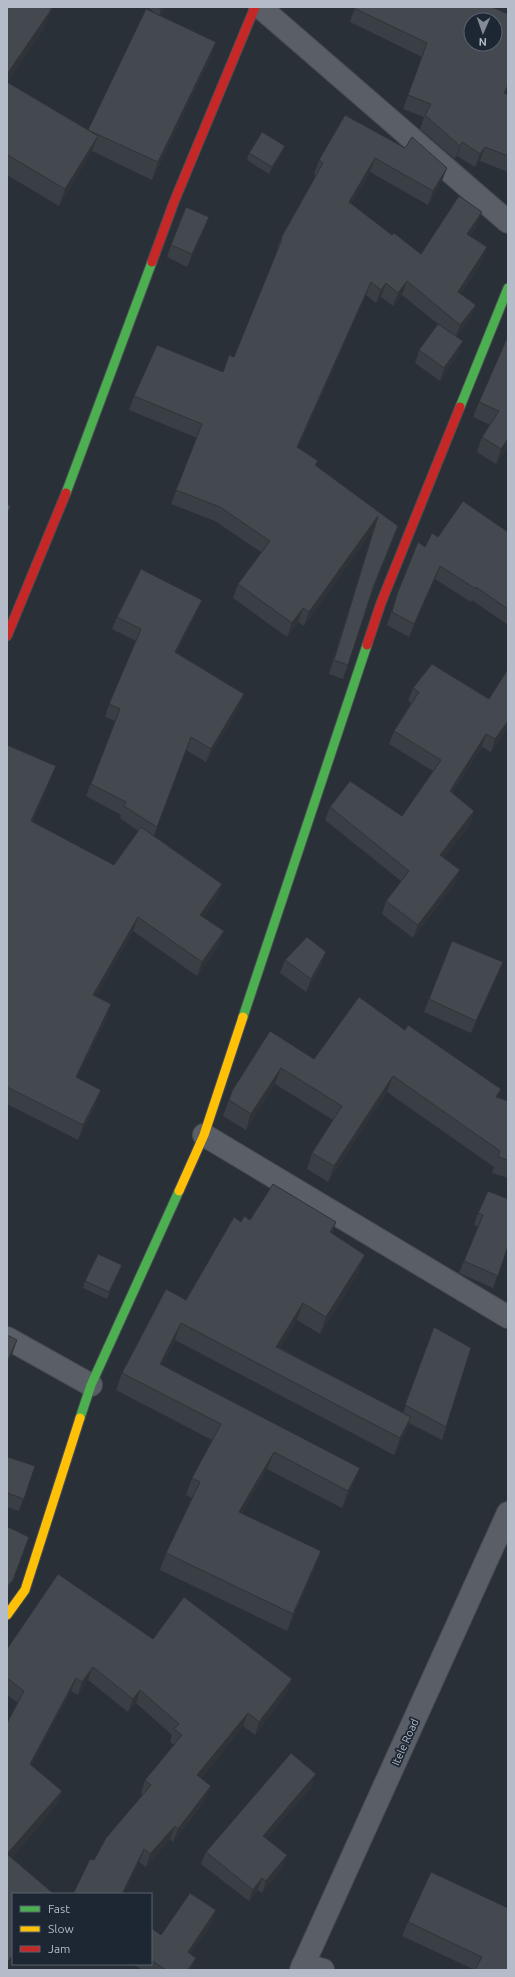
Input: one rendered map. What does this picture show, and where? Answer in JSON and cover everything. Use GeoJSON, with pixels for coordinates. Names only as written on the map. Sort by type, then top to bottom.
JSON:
{"type":"FeatureCollection","features":[{"type":"Feature","properties":{"kind":"street"},"geometry":{"type":"LineString","coordinates":[[7,636],[57,517],[174,202],[255,7]]}},
{"type":"Feature","properties":{"kind":"street"},"geometry":{"type":"LineString","coordinates":[[260,7],[508,222]]}},
{"type":"Feature","properties":{"kind":"street"},"geometry":{"type":"LineString","coordinates":[[7,1615],[25,1590],[91,1385],[204,1135],[381,604],[508,288]]}},
{"type":"Feature","properties":{"kind":"street"},"geometry":{"type":"LineString","coordinates":[[204,1135],[505,1312]]}},
{"type":"Feature","properties":{"kind":"street"},"geometry":{"type":"LineString","coordinates":[[7,1338],[91,1385]]}},
{"type":"Feature","properties":{"kind":"street","name":"Itele Road"},"geometry":{"type":"LineString","coordinates":[[309,1968],[508,1513]]}},
{"type":"Feature","properties":{"kind":"building"},"geometry":{"type":"Polygon","coordinates":[[[7,7],[52,7],[7,74],[7,7]]]}},
{"type":"Feature","properties":{"kind":"building"},"geometry":{"type":"Polygon","coordinates":[[[492,7],[508,14],[508,85],[504,93],[508,95],[508,156],[485,147],[480,154],[462,142],[460,146],[425,115],[431,104],[408,95],[427,43],[354,8],[492,7]]]}},
{"type":"Feature","properties":{"kind":"building"},"geometry":{"type":"Polygon","coordinates":[[[146,9],[216,42],[158,162],[88,130],[146,9]]]}},
{"type":"Feature","properties":{"kind":"building"},"geometry":{"type":"Polygon","coordinates":[[[7,82],[98,136],[65,189],[8,155],[7,156],[7,82]]]}},
{"type":"Feature","properties":{"kind":"building"},"geometry":{"type":"Polygon","coordinates":[[[345,115],[405,148],[412,137],[447,168],[433,191],[375,158],[349,202],[392,235],[394,233],[421,254],[459,196],[482,212],[467,234],[487,247],[458,292],[476,305],[460,325],[407,281],[398,293],[386,283],[381,290],[371,282],[297,447],[318,461],[315,465],[398,526],[374,585],[348,665],[334,660],[378,516],[309,612],[303,608],[292,623],[238,584],[270,541],[220,507],[176,490],[202,424],[134,396],[157,345],[223,372],[229,355],[234,357],[282,239],[281,238],[323,163],[319,160],[345,115]]]}},
{"type":"Feature","properties":{"kind":"building"},"geometry":{"type":"Polygon","coordinates":[[[262,132],[285,146],[272,167],[249,153],[262,132]]]}},
{"type":"Feature","properties":{"kind":"building"},"geometry":{"type":"Polygon","coordinates":[[[186,207],[209,217],[192,254],[171,245],[186,207]]]}},
{"type":"Feature","properties":{"kind":"building"},"geometry":{"type":"Polygon","coordinates":[[[438,324],[463,341],[444,368],[419,350],[438,324]]]}},
{"type":"Feature","properties":{"kind":"building"},"geometry":{"type":"Polygon","coordinates":[[[508,336],[508,439],[501,449],[482,437],[499,411],[479,402],[508,336]]]}},
{"type":"Feature","properties":{"kind":"building"},"geometry":{"type":"Polygon","coordinates":[[[463,501],[508,532],[508,609],[476,587],[476,589],[440,566],[414,624],[392,612],[397,594],[418,542],[425,547],[432,533],[438,537],[463,501]]]}},
{"type":"Feature","properties":{"kind":"building"},"geometry":{"type":"Polygon","coordinates":[[[7,504],[11,506],[7,514],[7,504]]]}},
{"type":"Feature","properties":{"kind":"building"},"geometry":{"type":"Polygon","coordinates":[[[141,569],[202,600],[175,652],[244,694],[211,749],[191,737],[157,827],[124,806],[126,802],[91,784],[120,709],[109,704],[141,629],[117,617],[141,569]]]}},
{"type":"Feature","properties":{"kind":"building"},"geometry":{"type":"Polygon","coordinates":[[[432,664],[489,699],[508,669],[508,721],[495,739],[486,734],[450,791],[474,811],[440,855],[460,870],[418,925],[386,901],[409,871],[330,807],[350,781],[402,816],[441,760],[394,731],[419,692],[413,688],[432,664]]]}},
{"type":"Feature","properties":{"kind":"building"},"geometry":{"type":"Polygon","coordinates":[[[7,745],[56,766],[31,821],[114,865],[141,827],[222,884],[200,915],[224,931],[202,962],[138,917],[93,995],[111,1004],[76,1077],[101,1090],[83,1125],[7,1087],[7,745]]]}},
{"type":"Feature","properties":{"kind":"building"},"geometry":{"type":"Polygon","coordinates":[[[307,937],[326,952],[311,979],[285,960],[307,937]]]}},
{"type":"Feature","properties":{"kind":"building"},"geometry":{"type":"Polygon","coordinates":[[[452,941],[503,962],[476,1021],[429,999],[452,941]]]}},
{"type":"Feature","properties":{"kind":"building"},"geometry":{"type":"Polygon","coordinates":[[[359,997],[405,1030],[408,1025],[501,1089],[496,1097],[508,1101],[508,1160],[498,1157],[500,1151],[393,1076],[334,1166],[312,1153],[342,1106],[281,1068],[251,1114],[229,1100],[232,1091],[270,1031],[314,1059],[359,997]]]}},
{"type":"Feature","properties":{"kind":"building"},"geometry":{"type":"Polygon","coordinates":[[[273,1184],[336,1222],[330,1232],[365,1255],[326,1317],[303,1303],[276,1347],[411,1417],[400,1438],[181,1323],[160,1364],[360,1468],[348,1491],[274,1452],[239,1512],[321,1551],[293,1614],[166,1553],[200,1482],[192,1478],[221,1424],[122,1373],[166,1289],[186,1300],[234,1217],[241,1222],[244,1216],[250,1220],[273,1184]]]}},
{"type":"Feature","properties":{"kind":"building"},"geometry":{"type":"Polygon","coordinates":[[[488,1191],[508,1199],[508,1246],[498,1276],[464,1261],[483,1215],[478,1213],[488,1191]]]}},
{"type":"Feature","properties":{"kind":"building"},"geometry":{"type":"Polygon","coordinates":[[[98,1254],[122,1265],[109,1292],[85,1281],[98,1254]]]}},
{"type":"Feature","properties":{"kind":"building"},"geometry":{"type":"Polygon","coordinates":[[[434,1327],[471,1348],[446,1427],[405,1405],[434,1327]]]}},
{"type":"Feature","properties":{"kind":"building"},"geometry":{"type":"Polygon","coordinates":[[[7,1335],[17,1340],[7,1362],[7,1335]]]}},
{"type":"Feature","properties":{"kind":"building"},"geometry":{"type":"Polygon","coordinates":[[[8,1457],[35,1466],[24,1499],[7,1493],[8,1457]]]}},
{"type":"Feature","properties":{"kind":"building"},"geometry":{"type":"Polygon","coordinates":[[[8,1527],[29,1537],[13,1580],[7,1587],[7,1529],[8,1527]]]}},
{"type":"Feature","properties":{"kind":"building"},"geometry":{"type":"Polygon","coordinates":[[[58,1574],[153,1639],[184,1597],[292,1679],[259,1722],[248,1713],[197,1775],[211,1786],[178,1829],[175,1826],[150,1854],[144,1849],[122,1893],[73,1893],[90,1859],[94,1860],[106,1838],[151,1785],[145,1780],[182,1735],[174,1729],[179,1724],[140,1690],[133,1699],[93,1667],[82,1682],[76,1678],[30,1764],[62,1791],[7,1854],[7,1723],[24,1691],[7,1678],[7,1649],[58,1574]]]}},
{"type":"Feature","properties":{"kind":"building"},"geometry":{"type":"Polygon","coordinates":[[[291,1753],[316,1774],[263,1836],[287,1855],[266,1881],[262,1878],[253,1890],[206,1852],[291,1753]]]}},
{"type":"Feature","properties":{"kind":"building"},"geometry":{"type":"Polygon","coordinates":[[[7,1854],[53,1893],[12,1893],[12,1956],[7,1963],[7,1854]]]}},
{"type":"Feature","properties":{"kind":"building"},"geometry":{"type":"Polygon","coordinates":[[[431,1872],[508,1908],[508,1970],[475,1970],[482,1957],[408,1922],[431,1872]]]}},
{"type":"Feature","properties":{"kind":"building"},"geometry":{"type":"Polygon","coordinates":[[[190,1893],[216,1910],[188,1952],[196,1958],[188,1970],[166,1970],[152,1961],[152,1929],[161,1935],[190,1893]]]}},
{"type":"Feature","properties":{"kind":"traffic: fast"},"geometry":{"type":"LineString","coordinates":[[66,493],[152,262]]}},
{"type":"Feature","properties":{"kind":"traffic: fast"},"geometry":{"type":"LineString","coordinates":[[460,407],[508,288]]}},
{"type":"Feature","properties":{"kind":"traffic: fast"},"geometry":{"type":"LineString","coordinates":[[243,1017],[367,645]]}},
{"type":"Feature","properties":{"kind":"traffic: fast"},"geometry":{"type":"LineString","coordinates":[[80,1418],[91,1385],[179,1191]]}},
{"type":"Feature","properties":{"kind":"traffic: slow"},"geometry":{"type":"LineString","coordinates":[[179,1191],[204,1135],[243,1017]]}},
{"type":"Feature","properties":{"kind":"traffic: slow"},"geometry":{"type":"LineString","coordinates":[[7,1615],[25,1590],[80,1418]]}},
{"type":"Feature","properties":{"kind":"traffic: jam"},"geometry":{"type":"LineString","coordinates":[[152,262],[174,202],[255,7]]}},
{"type":"Feature","properties":{"kind":"traffic: jam"},"geometry":{"type":"LineString","coordinates":[[367,645],[381,603],[460,407]]}},
{"type":"Feature","properties":{"kind":"traffic: jam"},"geometry":{"type":"LineString","coordinates":[[7,636],[66,493]]}}]}
